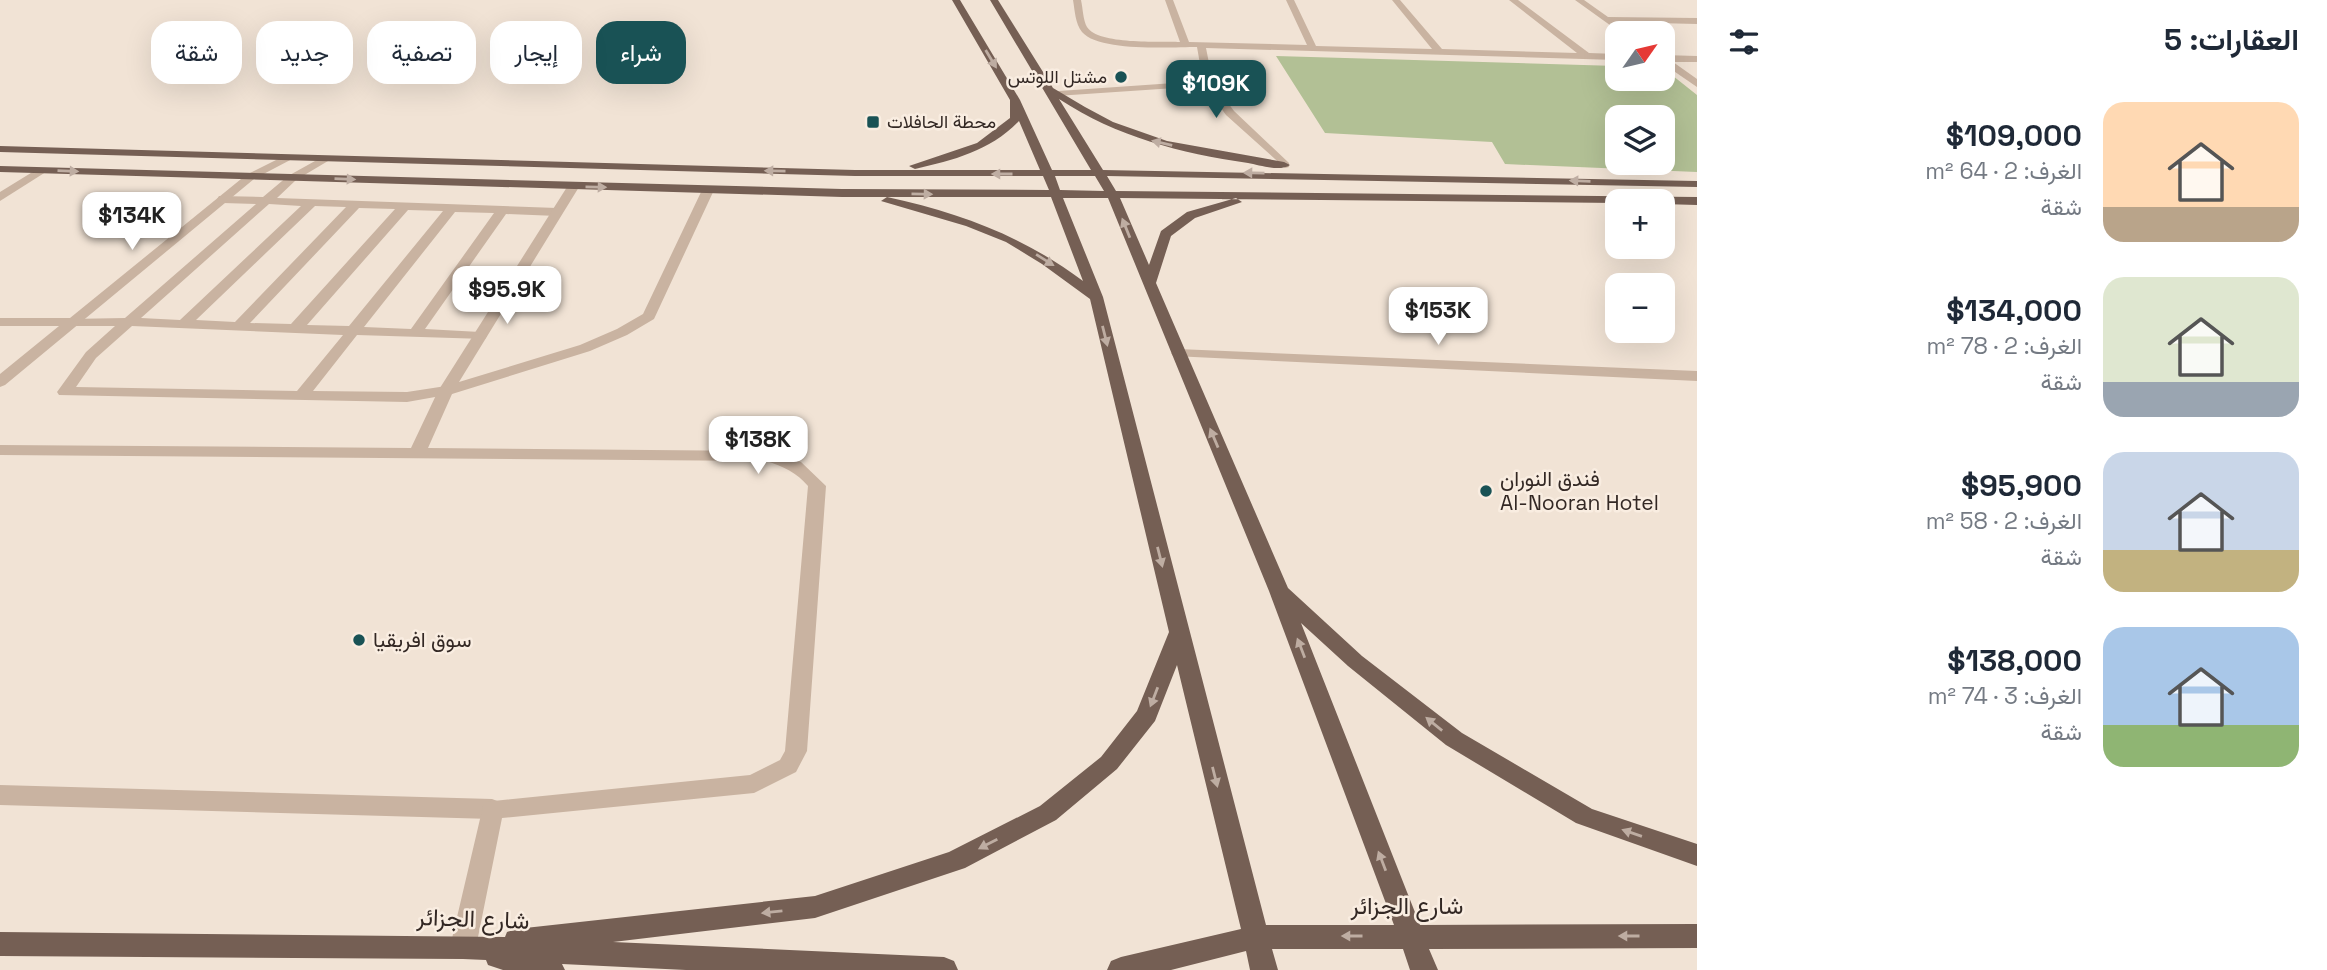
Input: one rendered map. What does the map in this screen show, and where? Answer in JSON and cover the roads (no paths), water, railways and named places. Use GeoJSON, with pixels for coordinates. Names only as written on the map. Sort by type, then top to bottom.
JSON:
{"type":"FeatureCollection","features":[{"type":"Feature","properties":{"kind":"main road"},"geometry":{"type":"LineString","coordinates":[[956,0],[1015,100],[1048,174],[1096,297],[1264,970]]}},
{"type":"Feature","properties":{"kind":"main road"},"geometry":{"type":"LineString","coordinates":[[994,0],[1053,90],[1113,196],[1279,591],[1424,970]]}},
{"type":"Feature","properties":{"kind":"main road"},"geometry":{"type":"LineString","coordinates":[[1053,90],[1115,129],[1154,142],[1285,165],[1374,175]]}},
{"type":"Feature","properties":{"kind":"main road"},"geometry":{"type":"LineString","coordinates":[[855,173],[915,166],[964,154],[998,138],[1015,119],[1015,100]]}},
{"type":"Feature","properties":{"kind":"main road"},"geometry":{"type":"LineString","coordinates":[[0,149],[855,173],[1374,175],[1697,184]]}},
{"type":"Feature","properties":{"kind":"main road"},"geometry":{"type":"LineString","coordinates":[[0,169],[842,193],[1697,201]]}},
{"type":"Feature","properties":{"kind":"main road"},"geometry":{"type":"LineString","coordinates":[[842,193],[916,207],[984,229],[1045,259],[1096,297]]}},
{"type":"Feature","properties":{"kind":"main road"},"geometry":{"type":"LineString","coordinates":[[1149,285],[1165,234],[1191,215],[1230,203],[1279,195]]}},
{"type":"Feature","properties":{"kind":"main road"},"geometry":{"type":"LineString","coordinates":[[1279,591],[1355,661],[1454,739],[1584,816],[1697,855]]}},
{"type":"Feature","properties":{"kind":"main road"},"geometry":{"type":"LineString","coordinates":[[463,947],[815,907],[956,860],[1048,813],[1109,763],[1147,715],[1180,633]]}},
{"type":"Feature","properties":{"kind":"main road","name":"شارع الجزائر"},"geometry":{"type":"LineString","coordinates":[[1121,970],[1255,937],[1697,936]]}},
{"type":"Feature","properties":{"kind":"main road","name":"شارع الجزائر"},"geometry":{"type":"LineString","coordinates":[[0,944],[463,947],[944,970]]}},
{"type":"Feature","properties":{"kind":"main road"},"geometry":{"type":"LineString","coordinates":[[463,947],[551,970]]}},
{"type":"Feature","properties":{"kind":"street"},"geometry":{"type":"LineString","coordinates":[[1077,0],[1083,28],[1097,37],[1134,43],[1605,57]]}},
{"type":"Feature","properties":{"kind":"street"},"geometry":{"type":"LineString","coordinates":[[1169,0],[1185,44]]}},
{"type":"Feature","properties":{"kind":"street"},"geometry":{"type":"LineString","coordinates":[[1290,0],[1313,49]]}},
{"type":"Feature","properties":{"kind":"street"},"geometry":{"type":"LineString","coordinates":[[1396,0],[1440,53]]}},
{"type":"Feature","properties":{"kind":"street"},"geometry":{"type":"LineString","coordinates":[[1513,0],[1588,57]]}},
{"type":"Feature","properties":{"kind":"street"},"geometry":{"type":"LineString","coordinates":[[1579,0],[1607,21]]}},
{"type":"Feature","properties":{"kind":"street"},"geometry":{"type":"LineString","coordinates":[[1604,19],[1697,21]]}},
{"type":"Feature","properties":{"kind":"street"},"geometry":{"type":"LineString","coordinates":[[1201,45],[1208,83],[1230,113],[1285,165]]}},
{"type":"Feature","properties":{"kind":"street"},"geometry":{"type":"LineString","coordinates":[[1675,59],[1697,60]]}},
{"type":"Feature","properties":{"kind":"street"},"geometry":{"type":"LineString","coordinates":[[1675,67],[1697,84]]}},
{"type":"Feature","properties":{"kind":"street"},"geometry":{"type":"LineString","coordinates":[[1053,90],[1208,83]]}},
{"type":"Feature","properties":{"kind":"street"},"geometry":{"type":"LineString","coordinates":[[0,382],[250,177],[288,158]]}},
{"type":"Feature","properties":{"kind":"street"},"geometry":{"type":"LineString","coordinates":[[324,159],[292,178],[91,355],[65,392],[407,397],[446,391],[585,348],[622,332],[649,316],[708,190]]}},
{"type":"Feature","properties":{"kind":"street"},"geometry":{"type":"LineString","coordinates":[[0,197],[43,170]]}},
{"type":"Feature","properties":{"kind":"street"},"geometry":{"type":"LineString","coordinates":[[418,452],[446,391],[573,187]]}},
{"type":"Feature","properties":{"kind":"street"},"geometry":{"type":"LineString","coordinates":[[223,199],[557,212]]}},
{"type":"Feature","properties":{"kind":"street"},"geometry":{"type":"LineString","coordinates":[[184,324],[312,202]]}},
{"type":"Feature","properties":{"kind":"street"},"geometry":{"type":"LineString","coordinates":[[239,326],[356,204]]}},
{"type":"Feature","properties":{"kind":"street"},"geometry":{"type":"LineString","coordinates":[[295,329],[405,206]]}},
{"type":"Feature","properties":{"kind":"street"},"geometry":{"type":"LineString","coordinates":[[302,395],[452,208]]}},
{"type":"Feature","properties":{"kind":"street"},"geometry":{"type":"LineString","coordinates":[[415,334],[502,210]]}},
{"type":"Feature","properties":{"kind":"street"},"geometry":{"type":"LineString","coordinates":[[0,322],[128,322],[480,336]]}},
{"type":"Feature","properties":{"kind":"street"},"geometry":{"type":"LineString","coordinates":[[1178,353],[1697,376]]}},
{"type":"Feature","properties":{"kind":"street"},"geometry":{"type":"LineString","coordinates":[[0,450],[768,456],[794,463],[807,473],[817,486],[796,751],[788,766],[754,784],[492,809],[0,794]]}},
{"type":"Feature","properties":{"kind":"street"},"geometry":{"type":"LineString","coordinates":[[463,947],[492,809]]}},
{"type":"Feature","properties":{"kind":"place","name":"مشتل اللوتس"},"geometry":{"type":"Point","coordinates":[1121,77]}},
{"type":"Feature","properties":{"kind":"place","name":"محطة الحافلات"},"geometry":{"type":"Point","coordinates":[873,122]}},
{"type":"Feature","properties":{"kind":"place","name":"فندق النوران Al-Nooran Hotel"},"geometry":{"type":"Point","coordinates":[1486,491]}},
{"type":"Feature","properties":{"kind":"place","name":"سوق افريقيا"},"geometry":{"type":"Point","coordinates":[359,640]}}]}
